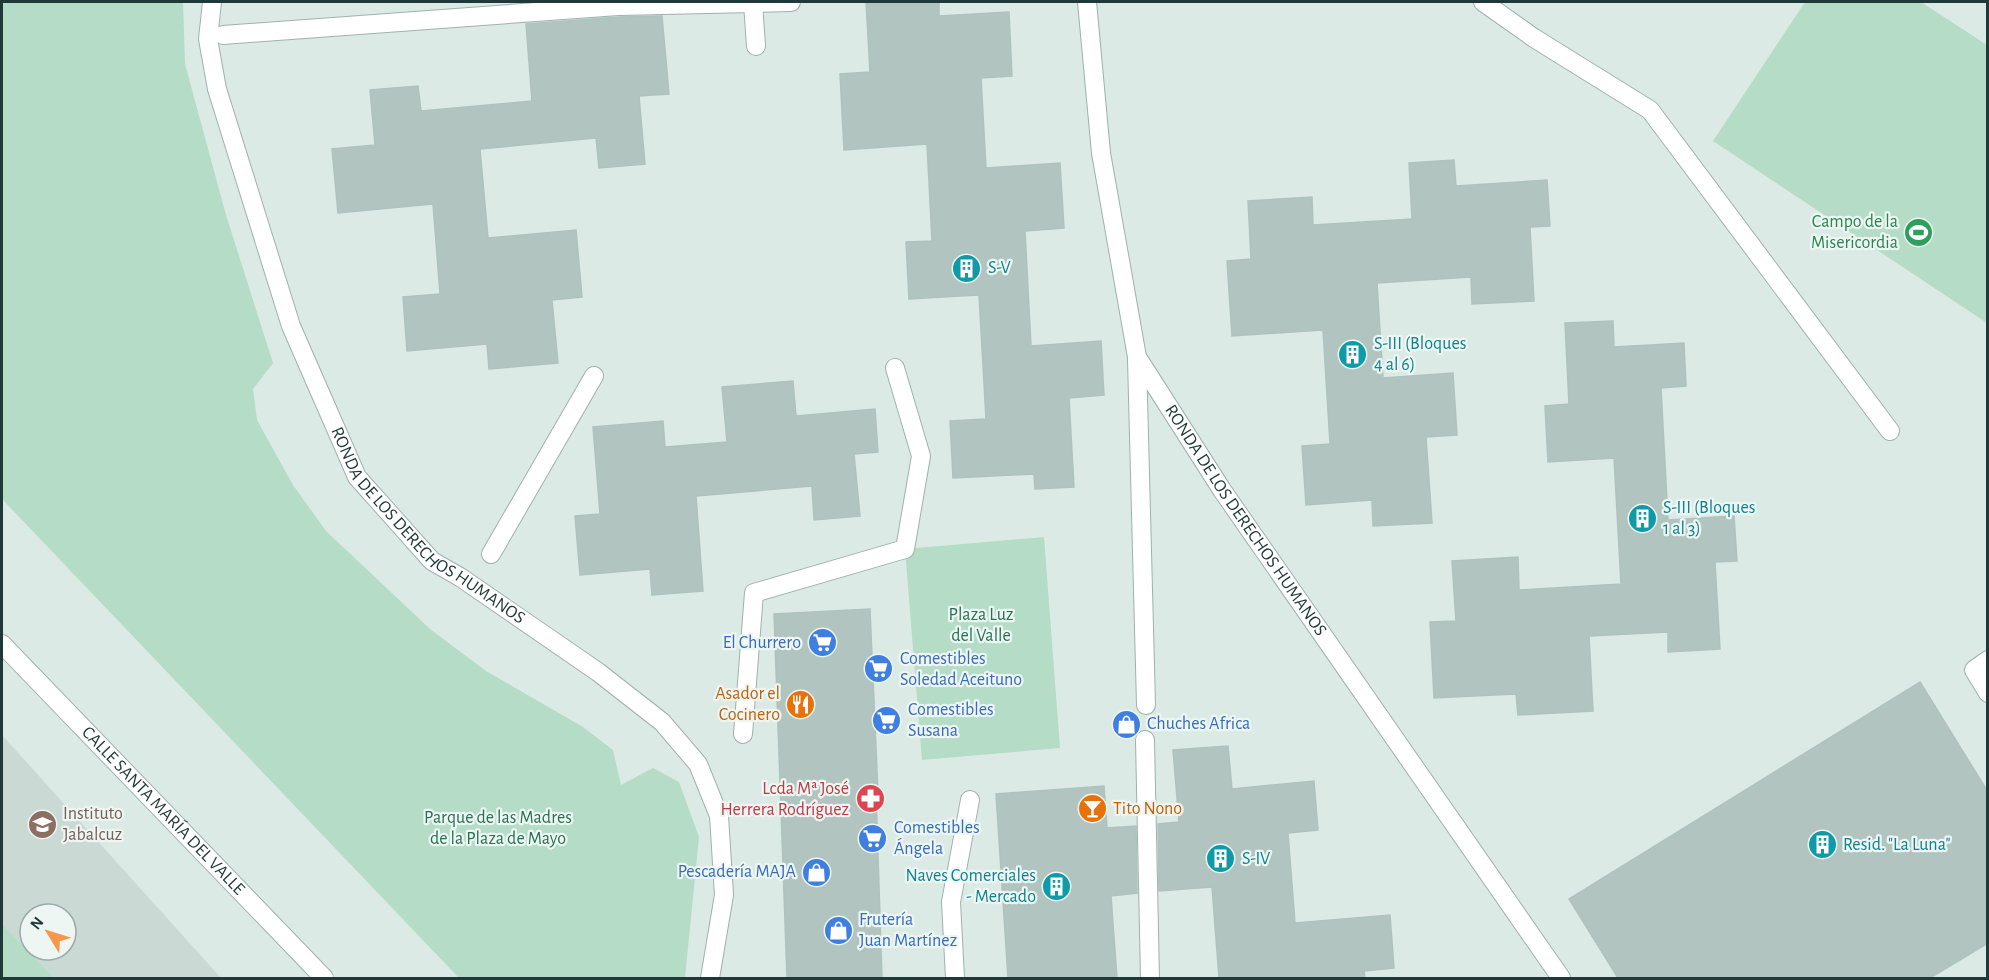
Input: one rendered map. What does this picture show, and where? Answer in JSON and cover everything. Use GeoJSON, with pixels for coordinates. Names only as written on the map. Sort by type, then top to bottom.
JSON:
{"type":"FeatureCollection","features":[{"type":"Feature","properties":{"kind":"street","name":"RONDA DE LOS DERECHOS HUMANOS"},"geometry":{"type":"LineString","coordinates":[[212,2],[208,39],[217,89],[291,326],[357,477],[432,561],[460,577],[598,672],[662,722],[698,764],[718,816],[724,895],[710,978]]}},
{"type":"Feature","properties":{"kind":"street"},"geometry":{"type":"LineString","coordinates":[[223,35],[663,3],[791,2]]}},
{"type":"Feature","properties":{"kind":"street","name":"RONDA DE LOS DERECHOS HUMANOS"},"geometry":{"type":"LineString","coordinates":[[1087,2],[1101,153],[1137,357],[1222,490],[1561,978]]}},
{"type":"Feature","properties":{"kind":"street"},"geometry":{"type":"LineString","coordinates":[[1483,2],[1534,38],[1650,110],[1890,431]]}},
{"type":"Feature","properties":{"kind":"street"},"geometry":{"type":"LineString","coordinates":[[753,3],[756,46]]}},
{"type":"Feature","properties":{"kind":"street"},"geometry":{"type":"LineString","coordinates":[[1137,357],[1146,705]]}},
{"type":"Feature","properties":{"kind":"street"},"geometry":{"type":"LineString","coordinates":[[743,734],[754,593],[905,549],[921,456],[895,368]]}},
{"type":"Feature","properties":{"kind":"street"},"geometry":{"type":"LineString","coordinates":[[491,554],[594,376]]}},
{"type":"Feature","properties":{"kind":"street","name":"CALLE SANTA MARÍA DEL VALLE"},"geometry":{"type":"LineString","coordinates":[[2,644],[324,978]]}},
{"type":"Feature","properties":{"kind":"street"},"geometry":{"type":"LineString","coordinates":[[1988,660],[1974,670],[1988,693]]}},
{"type":"Feature","properties":{"kind":"street"},"geometry":{"type":"LineString","coordinates":[[1145,740],[1150,978]]}},
{"type":"Feature","properties":{"kind":"street"},"geometry":{"type":"LineString","coordinates":[[955,978],[951,902],[970,800]]}},
{"type":"Feature","properties":{"kind":"shaded area","name":"Instituto Jabalcuz"},"geometry":{"type":"Polygon","coordinates":[[[2,735],[221,978],[2,978],[2,735]]]}},
{"type":"Feature","properties":{"kind":"green space","name":"Parque de las Madres de la Plaza de Mayo"},"geometry":{"type":"Polygon","coordinates":[[[2,2],[183,2],[185,64],[226,215],[273,363],[253,389],[257,420],[293,485],[326,531],[430,629],[486,671],[583,727],[613,750],[621,785],[653,768],[679,782],[699,837],[685,978],[459,978],[2,499],[2,2]]]}},
{"type":"Feature","properties":{"kind":"green space","name":"Campo de la Misericordia"},"geometry":{"type":"Polygon","coordinates":[[[1805,2],[1921,2],[1987,45],[1987,323],[1713,141],[1805,2]]]}},
{"type":"Feature","properties":{"kind":"green space","name":"Plaza Luz del Valle"},"geometry":{"type":"Polygon","coordinates":[[[1044,537],[1060,748],[922,760],[905,549],[1044,537]]]}},
{"type":"Feature","properties":{"kind":"green space"},"geometry":{"type":"Polygon","coordinates":[[[2,924],[18,941],[18,962],[39,962],[54,978],[2,978],[2,924]]]}},
{"type":"Feature","properties":{"kind":"building","name":"S-V"},"geometry":{"type":"Polygon","coordinates":[[[866,2],[939,2],[939,16],[1009,12],[1012,76],[981,78],[986,168],[1060,163],[1064,228],[1025,231],[1031,346],[1101,341],[1104,395],[1069,398],[1074,487],[1035,489],[1034,474],[953,478],[950,421],[986,419],[979,295],[909,299],[906,242],[932,241],[927,144],[844,150],[840,74],[870,72],[866,2]]]}},
{"type":"Feature","properties":{"kind":"building"},"geometry":{"type":"Polygon","coordinates":[[[662,16],[669,94],[639,96],[645,164],[599,168],[596,138],[480,149],[488,238],[576,230],[582,297],[552,300],[558,363],[489,369],[487,344],[407,351],[403,297],[440,294],[433,204],[338,213],[332,149],[375,145],[370,90],[418,86],[421,111],[532,101],[526,24],[662,16]]]}},
{"type":"Feature","properties":{"kind":"building","name":"S-III (Bloques 4 al 6)"},"geometry":{"type":"Polygon","coordinates":[[[1454,160],[1456,186],[1547,180],[1550,226],[1530,227],[1534,301],[1472,304],[1471,277],[1377,283],[1383,378],[1453,373],[1457,435],[1426,437],[1432,523],[1373,526],[1372,500],[1306,505],[1302,446],[1330,444],[1323,330],[1232,336],[1227,261],[1251,259],[1248,201],[1312,197],[1313,225],[1412,219],[1409,163],[1454,160]]]}},
{"type":"Feature","properties":{"kind":"building","name":"S-III (Bloques 1 al 3)"},"geometry":{"type":"Polygon","coordinates":[[[1613,321],[1614,347],[1684,343],[1686,386],[1661,388],[1668,520],[1734,516],[1737,561],[1715,562],[1720,649],[1668,652],[1668,632],[1589,636],[1593,711],[1518,715],[1516,694],[1434,698],[1430,622],[1456,621],[1452,561],[1518,557],[1519,590],[1621,584],[1614,458],[1548,462],[1545,406],[1569,404],[1565,323],[1613,321]]]}},
{"type":"Feature","properties":{"kind":"building"},"geometry":{"type":"Polygon","coordinates":[[[793,381],[796,416],[875,409],[878,452],[854,454],[860,516],[814,520],[812,486],[696,496],[703,591],[652,595],[650,569],[580,575],[575,516],[600,514],[593,427],[663,421],[665,447],[727,442],[722,387],[793,381]]]}},
{"type":"Feature","properties":{"kind":"building"},"geometry":{"type":"Polygon","coordinates":[[[870,609],[878,794],[876,794],[882,978],[787,978],[774,614],[870,609]]]}},
{"type":"Feature","properties":{"kind":"building","name":"Resid. \"La Luna\""},"geometry":{"type":"Polygon","coordinates":[[[1920,682],[1988,792],[1988,943],[1930,978],[1618,978],[1569,899],[1920,682]]]}},
{"type":"Feature","properties":{"kind":"building","name":"S-IV"},"geometry":{"type":"Polygon","coordinates":[[[1228,746],[1232,789],[1314,781],[1318,830],[1288,833],[1295,923],[1390,915],[1394,968],[1364,971],[1365,978],[1219,978],[1212,887],[1159,891],[1158,824],[1179,822],[1173,750],[1228,746]]]}},
{"type":"Feature","properties":{"kind":"building","name":"Naves Comerciales - Mercado"},"geometry":{"type":"Polygon","coordinates":[[[1104,786],[1107,828],[1136,826],[1137,893],[1111,896],[1117,978],[1008,978],[996,794],[1104,786]]]}},
{"type":"Feature","properties":{"kind":"place","name":"Campo de la Misericordia"},"geometry":{"type":"Point","coordinates":[1919,232]}},
{"type":"Feature","properties":{"kind":"place","name":"S-V"},"geometry":{"type":"Point","coordinates":[967,268]}},
{"type":"Feature","properties":{"kind":"place","name":"S-III (Bloques 4 al 6)"},"geometry":{"type":"Point","coordinates":[1353,354]}},
{"type":"Feature","properties":{"kind":"place","name":"S-III (Bloques 1 al 3)"},"geometry":{"type":"Point","coordinates":[1642,518]}},
{"type":"Feature","properties":{"kind":"place","name":"El Churrero"},"geometry":{"type":"Point","coordinates":[822,643]}},
{"type":"Feature","properties":{"kind":"place","name":"Comestibles Soledad Aceituno"},"geometry":{"type":"Point","coordinates":[879,669]}},
{"type":"Feature","properties":{"kind":"place","name":"Asador el Cocinero"},"geometry":{"type":"Point","coordinates":[801,704]}},
{"type":"Feature","properties":{"kind":"place","name":"Comestibles Susana"},"geometry":{"type":"Point","coordinates":[887,720]}},
{"type":"Feature","properties":{"kind":"place","name":"Chuches Africa"},"geometry":{"type":"Point","coordinates":[1126,724]}},
{"type":"Feature","properties":{"kind":"place","name":"Lcda Mª José Herrera Rodríguez"},"geometry":{"type":"Point","coordinates":[870,799]}},
{"type":"Feature","properties":{"kind":"place","name":"Tito Nono"},"geometry":{"type":"Point","coordinates":[1092,809]}},
{"type":"Feature","properties":{"kind":"place","name":"Instituto Jabalcuz"},"geometry":{"type":"Point","coordinates":[42,824]}},
{"type":"Feature","properties":{"kind":"place","name":"Comestibles Ángela"},"geometry":{"type":"Point","coordinates":[873,838]}},
{"type":"Feature","properties":{"kind":"place","name":"Resid. \"La Luna\""},"geometry":{"type":"Point","coordinates":[1822,845]}},
{"type":"Feature","properties":{"kind":"place","name":"S-IV"},"geometry":{"type":"Point","coordinates":[1221,859]}},
{"type":"Feature","properties":{"kind":"place","name":"Pescadería MAJA"},"geometry":{"type":"Point","coordinates":[817,872]}},
{"type":"Feature","properties":{"kind":"place","name":"Naves Comerciales - Mercado"},"geometry":{"type":"Point","coordinates":[1057,886]}},
{"type":"Feature","properties":{"kind":"place","name":"Frutería Juan Martínez"},"geometry":{"type":"Point","coordinates":[838,930]}}]}
